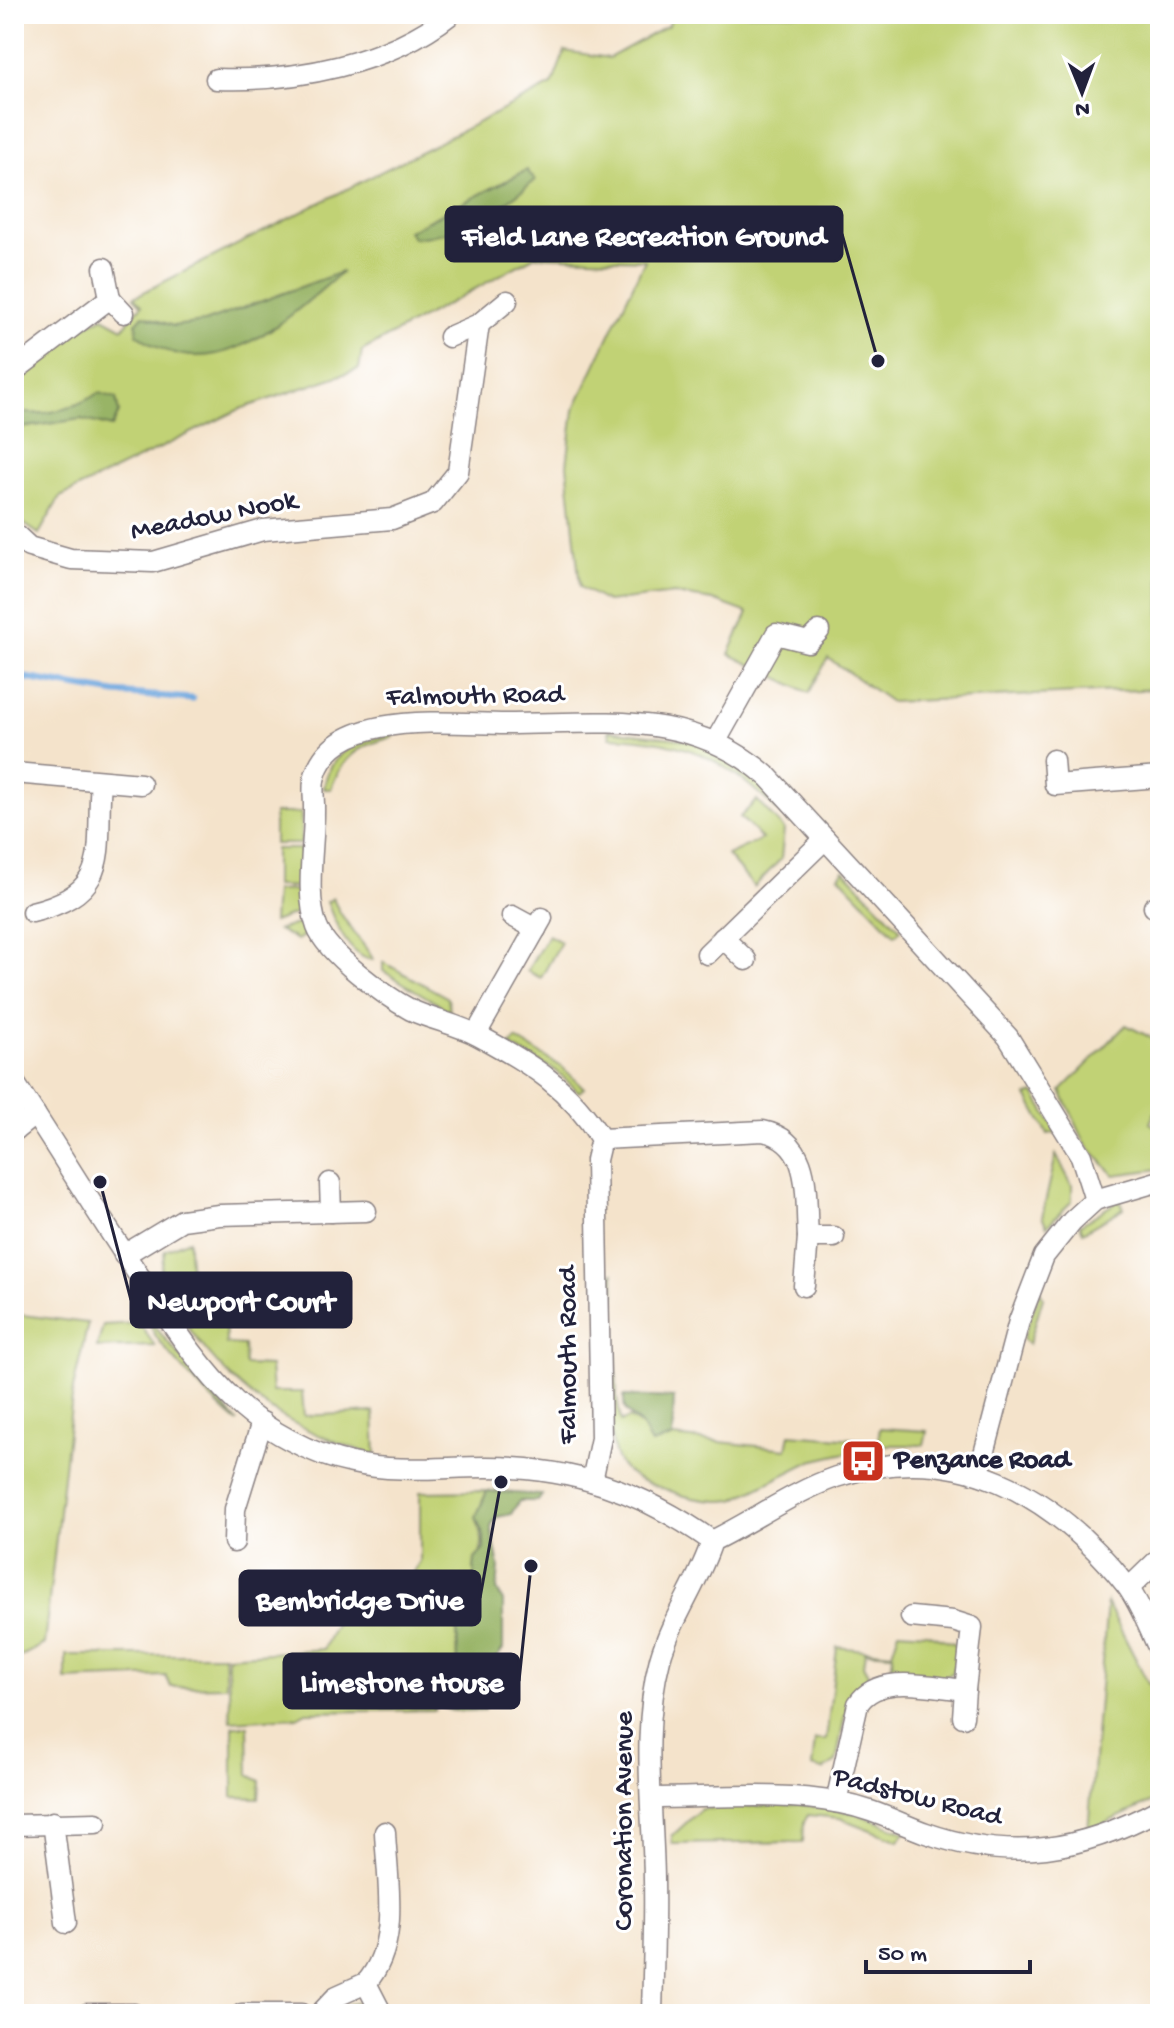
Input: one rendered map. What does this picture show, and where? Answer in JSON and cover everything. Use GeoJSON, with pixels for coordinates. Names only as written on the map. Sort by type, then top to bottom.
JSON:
{"type":"FeatureCollection","features":[{"type":"Feature","properties":{"kind":"street"},"geometry":{"type":"LineString","coordinates":[[216,79],[252,80],[348,64],[435,26],[451,14]]}},
{"type":"Feature","properties":{"kind":"street"},"geometry":{"type":"LineString","coordinates":[[14,371],[117,306],[104,268]]}},
{"type":"Feature","properties":{"kind":"street"},"geometry":{"type":"LineString","coordinates":[[449,337],[479,324],[507,301]]}},
{"type":"Feature","properties":{"kind":"street","name":"Meadow Nook"},"geometry":{"type":"LineString","coordinates":[[14,533],[29,547],[71,559],[111,564],[153,562],[263,530],[392,519],[433,503],[458,472],[479,324]]}},
{"type":"Feature","properties":{"kind":"street"},"geometry":{"type":"LineString","coordinates":[[716,741],[776,634],[808,642],[819,631]]}},
{"type":"Feature","properties":{"kind":"street","name":"Falmouth Road"},"geometry":{"type":"LineString","coordinates":[[592,1481],[601,1438],[596,1311],[596,1160],[601,1139],[580,1106],[552,1081],[476,1034],[399,1002],[334,950],[317,927],[312,893],[314,777],[323,759],[345,739],[376,726],[642,723],[716,741],[768,777],[1008,1037],[1081,1156],[1095,1200]]}},
{"type":"Feature","properties":{"kind":"street"},"geometry":{"type":"LineString","coordinates":[[1053,760],[1055,785],[1160,777]]}},
{"type":"Feature","properties":{"kind":"street"},"geometry":{"type":"LineString","coordinates":[[14,773],[141,784]]}},
{"type":"Feature","properties":{"kind":"street"},"geometry":{"type":"LineString","coordinates":[[32,912],[66,902],[92,880],[98,849],[101,781]]}},
{"type":"Feature","properties":{"kind":"street"},"geometry":{"type":"LineString","coordinates":[[707,954],[825,839]]}},
{"type":"Feature","properties":{"kind":"street"},"geometry":{"type":"LineString","coordinates":[[476,1034],[539,924],[512,916]]}},
{"type":"Feature","properties":{"kind":"street"},"geometry":{"type":"LineString","coordinates":[[723,938],[746,960]]}},
{"type":"Feature","properties":{"kind":"street"},"geometry":{"type":"LineString","coordinates":[[14,1082],[184,1343],[236,1402],[296,1442],[351,1463],[413,1471],[486,1467],[545,1471],[592,1481],[649,1500],[712,1541],[836,1477],[887,1465],[944,1466],[979,1473],[1031,1496],[1068,1522],[1104,1556],[1129,1588],[1160,1651]]}},
{"type":"Feature","properties":{"kind":"street"},"geometry":{"type":"LineString","coordinates":[[14,1131],[35,1114]]}},
{"type":"Feature","properties":{"kind":"street"},"geometry":{"type":"LineString","coordinates":[[601,1139],[763,1131],[783,1137],[798,1151],[803,1169],[808,1237],[804,1286]]}},
{"type":"Feature","properties":{"kind":"street"},"geometry":{"type":"LineString","coordinates":[[979,1473],[1015,1336],[1044,1256],[1072,1221],[1095,1200],[1160,1181]]}},
{"type":"Feature","properties":{"kind":"street"},"geometry":{"type":"LineString","coordinates":[[330,1183],[331,1212]]}},
{"type":"Feature","properties":{"kind":"street"},"geometry":{"type":"LineString","coordinates":[[124,1255],[182,1220],[219,1215],[366,1211]]}},
{"type":"Feature","properties":{"kind":"street"},"geometry":{"type":"LineString","coordinates":[[808,1237],[834,1237]]}},
{"type":"Feature","properties":{"kind":"street"},"geometry":{"type":"LineString","coordinates":[[234,1542],[235,1509],[262,1422]]}},
{"type":"Feature","properties":{"kind":"street","name":"Coronation Avenue"},"geometry":{"type":"LineString","coordinates":[[652,2014],[654,1881],[650,1725],[660,1659],[712,1541]]}},
{"type":"Feature","properties":{"kind":"street"},"geometry":{"type":"LineString","coordinates":[[1129,1588],[1160,1558]]}},
{"type":"Feature","properties":{"kind":"street"},"geometry":{"type":"LineString","coordinates":[[911,1617],[953,1621],[972,1627],[963,1717]]}},
{"type":"Feature","properties":{"kind":"street"},"geometry":{"type":"LineString","coordinates":[[836,1802],[858,1704],[864,1695],[881,1685],[965,1690]]}},
{"type":"Feature","properties":{"kind":"street","name":"Padstow Road"},"geometry":{"type":"LineString","coordinates":[[651,1798],[747,1797],[836,1802],[876,1811],[962,1844],[1011,1851],[1057,1848],[1100,1837],[1160,1809]]}},
{"type":"Feature","properties":{"kind":"street"},"geometry":{"type":"LineString","coordinates":[[53,1822],[66,1923]]}},
{"type":"Feature","properties":{"kind":"street"},"geometry":{"type":"LineString","coordinates":[[14,1825],[96,1823]]}},
{"type":"Feature","properties":{"kind":"street"},"geometry":{"type":"LineString","coordinates":[[320,2014],[337,1996],[366,1983],[380,1967],[387,1944],[385,1832]]}},
{"type":"Feature","properties":{"kind":"street"},"geometry":{"type":"LineString","coordinates":[[366,1983],[382,2014]]}},
{"type":"Feature","properties":{"kind":"street"},"geometry":{"type":"LineString","coordinates":[[87,2014],[134,2014]]}},
{"type":"Feature","properties":{"kind":"street"},"geometry":{"type":"LineString","coordinates":[[242,2014],[301,2014]]}},
{"type":"Feature","properties":{"kind":"green space"},"geometry":{"type":"Polygon","coordinates":[[[672,14],[1160,14],[1160,689],[891,702],[828,658],[809,693],[729,654],[748,613],[713,600],[674,594],[607,602],[580,587],[567,465],[574,410],[645,260],[535,256],[362,351],[359,369],[240,409],[60,497],[39,534],[14,517],[14,363],[103,317],[123,328],[142,305],[134,297],[552,85],[565,51],[609,58],[669,25],[672,14]]]}},
{"type":"Feature","properties":{"kind":"green space"},"geometry":{"type":"Polygon","coordinates":[[[527,170],[535,180],[479,219],[431,236],[413,238],[408,231],[527,170]]]}},
{"type":"Feature","properties":{"kind":"green space"},"geometry":{"type":"Polygon","coordinates":[[[342,272],[272,329],[246,344],[220,353],[193,356],[165,350],[137,334],[136,323],[143,315],[173,326],[204,322],[342,272]]]}},
{"type":"Feature","properties":{"kind":"green space"},"geometry":{"type":"Polygon","coordinates":[[[99,393],[116,398],[119,413],[112,427],[81,419],[14,429],[14,411],[58,411],[99,393]]]}},
{"type":"Feature","properties":{"kind":"green space"},"geometry":{"type":"Polygon","coordinates":[[[609,730],[696,741],[752,773],[795,818],[789,823],[749,785],[710,759],[665,743],[610,737],[609,730]]]}},
{"type":"Feature","properties":{"kind":"green space"},"geometry":{"type":"Polygon","coordinates":[[[392,733],[393,737],[370,744],[353,754],[341,768],[331,789],[324,789],[332,765],[339,756],[357,745],[392,733]]]}},
{"type":"Feature","properties":{"kind":"green space"},"geometry":{"type":"Polygon","coordinates":[[[757,800],[784,829],[781,859],[754,887],[727,855],[762,839],[740,817],[757,800]]]}},
{"type":"Feature","properties":{"kind":"green space"},"geometry":{"type":"Polygon","coordinates":[[[274,813],[301,813],[301,844],[274,844],[274,813]]]}},
{"type":"Feature","properties":{"kind":"green space"},"geometry":{"type":"Polygon","coordinates":[[[275,849],[301,849],[301,887],[275,886],[275,849]]]}},
{"type":"Feature","properties":{"kind":"green space"},"geometry":{"type":"Polygon","coordinates":[[[844,870],[901,930],[895,935],[839,876],[844,870]]]}},
{"type":"Feature","properties":{"kind":"green space"},"geometry":{"type":"Polygon","coordinates":[[[303,890],[305,910],[273,922],[275,891],[303,890]]]}},
{"type":"Feature","properties":{"kind":"green space"},"geometry":{"type":"Polygon","coordinates":[[[333,898],[373,960],[357,953],[344,938],[327,902],[333,898]]]}},
{"type":"Feature","properties":{"kind":"green space"},"geometry":{"type":"Polygon","coordinates":[[[309,920],[314,929],[297,940],[278,930],[309,920]]]}},
{"type":"Feature","properties":{"kind":"green space"},"geometry":{"type":"Polygon","coordinates":[[[548,935],[561,942],[541,978],[527,971],[548,935]]]}},
{"type":"Feature","properties":{"kind":"green space"},"geometry":{"type":"Polygon","coordinates":[[[383,962],[448,998],[450,1011],[383,971],[383,962]]]}},
{"type":"Feature","properties":{"kind":"green space"},"geometry":{"type":"Polygon","coordinates":[[[1126,1025],[1160,1042],[1160,1101],[1150,1123],[1160,1129],[1159,1169],[1114,1175],[1085,1143],[1061,1091],[1126,1025]]]}},
{"type":"Feature","properties":{"kind":"green space"},"geometry":{"type":"Polygon","coordinates":[[[516,1039],[562,1067],[584,1088],[579,1092],[555,1070],[510,1046],[516,1039]]]}},
{"type":"Feature","properties":{"kind":"green space"},"geometry":{"type":"Polygon","coordinates":[[[1034,1093],[1057,1132],[1048,1134],[1027,1096],[1034,1093]]]}},
{"type":"Feature","properties":{"kind":"green space"},"geometry":{"type":"Polygon","coordinates":[[[1056,1155],[1072,1185],[1072,1201],[1047,1226],[1042,1217],[1056,1155]]]}},
{"type":"Feature","properties":{"kind":"green space"},"geometry":{"type":"Polygon","coordinates":[[[1120,1200],[1124,1208],[1083,1232],[1080,1225],[1120,1200]]]}},
{"type":"Feature","properties":{"kind":"green space"},"geometry":{"type":"Polygon","coordinates":[[[189,1240],[196,1318],[225,1321],[226,1344],[244,1345],[245,1365],[270,1366],[272,1392],[302,1392],[304,1416],[374,1412],[376,1455],[295,1424],[250,1394],[210,1355],[191,1331],[159,1278],[165,1250],[189,1240]]]}},
{"type":"Feature","properties":{"kind":"green space"},"geometry":{"type":"Polygon","coordinates":[[[614,1273],[617,1398],[621,1422],[629,1418],[642,1426],[651,1444],[673,1437],[787,1449],[790,1434],[869,1440],[868,1448],[811,1461],[734,1500],[692,1498],[630,1474],[620,1464],[614,1451],[608,1403],[607,1275],[614,1273]]]}},
{"type":"Feature","properties":{"kind":"green space"},"geometry":{"type":"Polygon","coordinates":[[[1040,1291],[1043,1297],[1029,1344],[1023,1339],[1040,1291]]]}},
{"type":"Feature","properties":{"kind":"green space"},"geometry":{"type":"Polygon","coordinates":[[[14,1314],[88,1323],[73,1389],[44,1644],[14,1660],[14,1314]]]}},
{"type":"Feature","properties":{"kind":"green space"},"geometry":{"type":"Polygon","coordinates":[[[149,1320],[238,1423],[172,1356],[149,1320]]]}},
{"type":"Feature","properties":{"kind":"green space"},"geometry":{"type":"Polygon","coordinates":[[[139,1323],[155,1346],[97,1348],[103,1325],[139,1323]]]}},
{"type":"Feature","properties":{"kind":"green space"},"geometry":{"type":"Polygon","coordinates":[[[624,1396],[674,1398],[672,1438],[651,1444],[642,1427],[626,1411],[624,1396]]]}},
{"type":"Feature","properties":{"kind":"green space"},"geometry":{"type":"Polygon","coordinates":[[[880,1428],[927,1431],[924,1445],[877,1445],[880,1428]]]}},
{"type":"Feature","properties":{"kind":"green space"},"geometry":{"type":"Polygon","coordinates":[[[487,1491],[476,1517],[482,1543],[474,1568],[475,1583],[461,1601],[457,1622],[458,1668],[434,1696],[435,1710],[306,1712],[297,1717],[231,1721],[227,1656],[323,1649],[342,1609],[412,1576],[420,1561],[420,1492],[487,1491]]]}},
{"type":"Feature","properties":{"kind":"green space"},"geometry":{"type":"Polygon","coordinates":[[[487,1491],[542,1495],[538,1501],[519,1501],[511,1514],[497,1517],[491,1527],[499,1567],[497,1590],[503,1601],[503,1649],[485,1673],[485,1710],[448,1710],[433,1696],[458,1667],[457,1622],[461,1600],[473,1586],[475,1559],[484,1549],[484,1537],[476,1517],[487,1491]]]}},
{"type":"Feature","properties":{"kind":"green space"},"geometry":{"type":"Polygon","coordinates":[[[1107,1603],[1149,1685],[1160,1694],[1160,1798],[1088,1831],[1107,1603]]]}},
{"type":"Feature","properties":{"kind":"green space"},"geometry":{"type":"Polygon","coordinates":[[[899,1631],[927,1633],[954,1643],[958,1652],[952,1673],[940,1679],[891,1673],[893,1654],[865,1652],[863,1665],[869,1676],[848,1704],[836,1762],[823,1770],[812,1767],[815,1740],[826,1740],[837,1647],[892,1653],[899,1631]]]}},
{"type":"Feature","properties":{"kind":"green space"},"geometry":{"type":"Polygon","coordinates":[[[66,1655],[224,1655],[226,1686],[171,1687],[166,1676],[66,1680],[66,1655]]]}},
{"type":"Feature","properties":{"kind":"green space"},"geometry":{"type":"Polygon","coordinates":[[[233,1726],[248,1726],[249,1775],[260,1781],[259,1798],[233,1797],[233,1726]]]}},
{"type":"Feature","properties":{"kind":"green space"},"geometry":{"type":"Polygon","coordinates":[[[798,1804],[855,1813],[905,1832],[899,1841],[840,1818],[808,1815],[804,1822],[803,1842],[672,1844],[672,1836],[701,1809],[798,1804]]]}},
{"type":"Feature","properties":{"kind":"green space"},"geometry":{"type":"Polygon","coordinates":[[[357,2002],[372,2014],[337,2014],[342,2006],[357,2002]]]}},
{"type":"Feature","properties":{"kind":"waterway"},"geometry":{"type":"LineString","coordinates":[[14,676],[115,693],[192,699]]}},
{"type":"Feature","properties":{"kind":"place","name":"Field Lane Recreation Ground"},"geometry":{"type":"Point","coordinates":[878,361]}},
{"type":"Feature","properties":{"kind":"place","name":"Newport Court"},"geometry":{"type":"Point","coordinates":[100,1182]}},
{"type":"Feature","properties":{"kind":"place","name":"Penzance Road"},"geometry":{"type":"Point","coordinates":[863,1461]}},
{"type":"Feature","properties":{"kind":"place","name":"Bembridge Drive"},"geometry":{"type":"Point","coordinates":[501,1482]}},
{"type":"Feature","properties":{"kind":"place","name":"Limestone House"},"geometry":{"type":"Point","coordinates":[531,1566]}}]}
